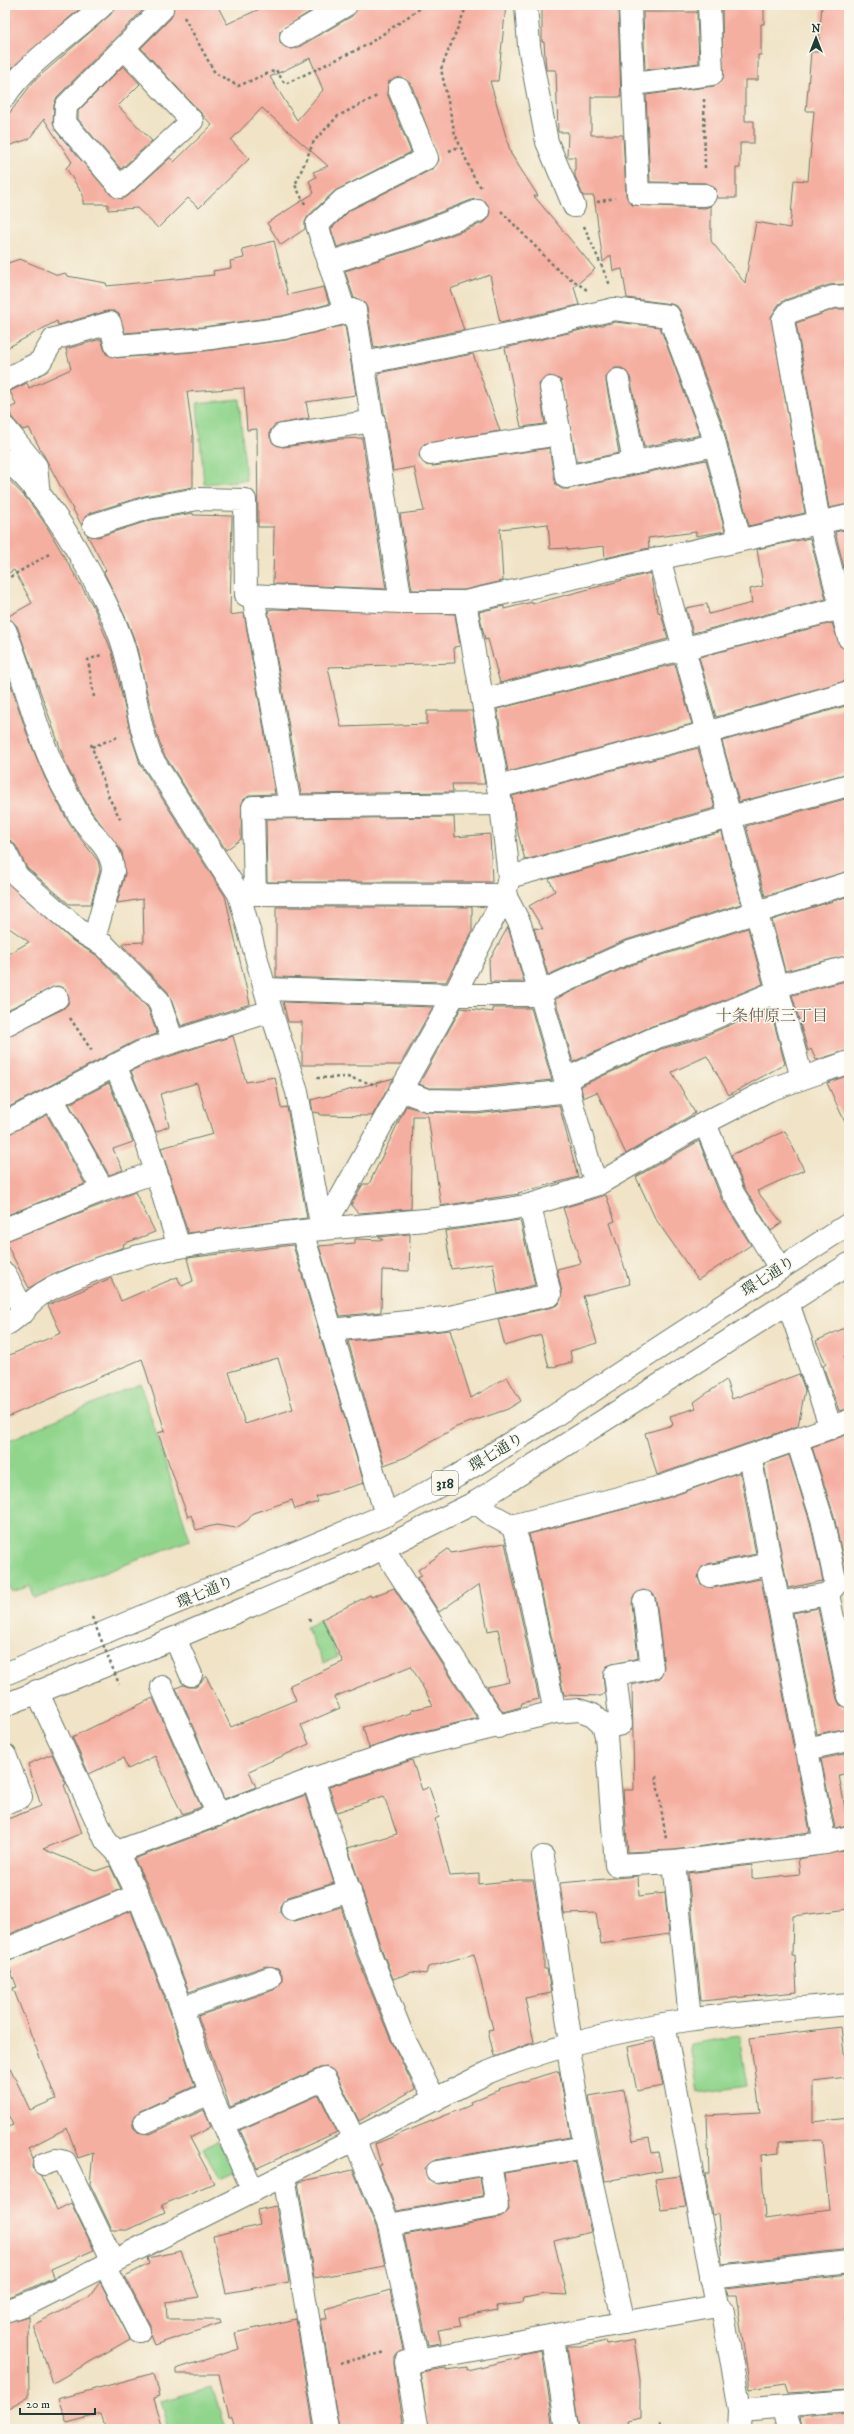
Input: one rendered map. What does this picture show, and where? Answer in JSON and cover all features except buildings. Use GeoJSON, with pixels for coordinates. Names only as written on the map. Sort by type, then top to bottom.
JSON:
{"type":"FeatureCollection","features":[{"type":"Feature","properties":{"kind":"street"},"geometry":{"type":"LineString","coordinates":[[5,96],[16,79],[76,30],[103,5]]}},
{"type":"Feature","properties":{"kind":"street"},"geometry":{"type":"LineString","coordinates":[[291,37],[346,5]]}},
{"type":"Feature","properties":{"kind":"street"},"geometry":{"type":"LineString","coordinates":[[526,5],[529,46],[547,142],[574,206]]}},
{"type":"Feature","properties":{"kind":"street"},"geometry":{"type":"LineString","coordinates":[[630,5],[638,194],[705,195]]}},
{"type":"Feature","properties":{"kind":"street"},"geometry":{"type":"LineString","coordinates":[[633,84],[712,74],[709,5]]}},
{"type":"Feature","properties":{"kind":"street"},"geometry":{"type":"LineString","coordinates":[[124,48],[192,121],[120,187],[65,123],[66,106],[162,9],[172,9]]}},
{"type":"Feature","properties":{"kind":"street"},"geometry":{"type":"LineString","coordinates":[[345,312],[317,226],[343,200],[435,156],[392,92]]}},
{"type":"Feature","properties":{"kind":"street"},"geometry":{"type":"LineString","coordinates":[[329,263],[419,234],[487,208]]}},
{"type":"Feature","properties":{"kind":"street"},"geometry":{"type":"LineString","coordinates":[[849,296],[833,297],[789,312],[783,320],[819,522],[845,607],[849,638]]}},
{"type":"Feature","properties":{"kind":"street"},"geometry":{"type":"LineString","coordinates":[[364,362],[519,332],[617,309],[669,316],[711,429],[740,540]]}},
{"type":"Feature","properties":{"kind":"street"},"geometry":{"type":"LineString","coordinates":[[5,380],[40,362],[54,339],[110,323],[116,346],[204,339],[284,328],[354,310],[374,422],[401,602]]}},
{"type":"Feature","properties":{"kind":"street"},"geometry":{"type":"LineString","coordinates":[[618,380],[634,462]]}},
{"type":"Feature","properties":{"kind":"street"},"geometry":{"type":"LineString","coordinates":[[551,388],[560,434],[566,477],[715,445]]}},
{"type":"Feature","properties":{"kind":"street"},"geometry":{"type":"LineString","coordinates":[[282,435],[374,422]]}},
{"type":"Feature","properties":{"kind":"street"},"geometry":{"type":"LineString","coordinates":[[5,428],[36,466],[39,495]]}},
{"type":"Feature","properties":{"kind":"street"},"geometry":{"type":"LineString","coordinates":[[431,454],[560,434]]}},
{"type":"Feature","properties":{"kind":"street"},"geometry":{"type":"LineString","coordinates":[[5,460],[12,464],[39,495],[71,541],[114,617],[124,648],[141,728],[152,759],[247,894]]}},
{"type":"Feature","properties":{"kind":"street"},"geometry":{"type":"LineString","coordinates":[[94,525],[148,508],[198,499],[245,500],[246,595],[401,602],[465,602],[849,516]]}},
{"type":"Feature","properties":{"kind":"street"},"geometry":{"type":"LineString","coordinates":[[659,558],[802,1078]]}},
{"type":"Feature","properties":{"kind":"street"},"geometry":{"type":"LineString","coordinates":[[253,595],[290,806]]}},
{"type":"Feature","properties":{"kind":"street"},"geometry":{"type":"LineString","coordinates":[[465,602],[500,795],[507,886],[520,924],[568,1085],[591,1169],[598,1184]]}},
{"type":"Feature","properties":{"kind":"street"},"geometry":{"type":"LineString","coordinates":[[483,700],[845,607]]}},
{"type":"Feature","properties":{"kind":"street"},"geometry":{"type":"LineString","coordinates":[[5,630],[18,662],[31,712],[64,787],[81,818],[107,849],[113,861],[113,872],[94,939]]}},
{"type":"Feature","properties":{"kind":"street"},"geometry":{"type":"LineString","coordinates":[[386,1515],[331,1330],[312,1230],[312,1185],[306,1131],[293,1078],[265,989],[247,894],[253,807],[500,795],[849,692]]}},
{"type":"Feature","properties":{"kind":"street"},"geometry":{"type":"LineString","coordinates":[[247,894],[507,886],[730,817],[848,786]]}},
{"type":"Feature","properties":{"kind":"street"},"geometry":{"type":"LineString","coordinates":[[5,852],[17,876],[76,927],[104,945],[159,1001],[173,1042]]}},
{"type":"Feature","properties":{"kind":"street"},"geometry":{"type":"LineString","coordinates":[[265,989],[454,995],[534,995],[627,953],[849,883]]}},
{"type":"Feature","properties":{"kind":"street"},"geometry":{"type":"LineString","coordinates":[[312,1230],[399,1091],[454,995],[507,886]]}},
{"type":"Feature","properties":{"kind":"street"},"geometry":{"type":"LineString","coordinates":[[399,1091],[427,1100],[476,1101],[568,1085],[657,1036],[692,1027],[778,989],[849,967]]}},
{"type":"Feature","properties":{"kind":"street"},"geometry":{"type":"LineString","coordinates":[[5,1025],[57,998]]}},
{"type":"Feature","properties":{"kind":"street"},"geometry":{"type":"LineString","coordinates":[[5,1123],[141,1052],[271,1012]]}},
{"type":"Feature","properties":{"kind":"street"},"geometry":{"type":"LineString","coordinates":[[5,1325],[24,1312],[39,1296],[79,1277],[128,1259],[179,1247],[312,1230],[437,1219],[530,1205],[598,1184],[705,1123],[769,1090],[849,1062]]}},
{"type":"Feature","properties":{"kind":"street"},"geometry":{"type":"LineString","coordinates":[[110,1068],[146,1140],[179,1247]]}},
{"type":"Feature","properties":{"kind":"street"},"geometry":{"type":"LineString","coordinates":[[52,1098],[102,1190]]}},
{"type":"Feature","properties":{"kind":"street"},"geometry":{"type":"LineString","coordinates":[[705,1123],[733,1193],[780,1268]]}},
{"type":"Feature","properties":{"kind":"street"},"geometry":{"type":"LineString","coordinates":[[5,1229],[102,1190],[156,1172]]}},
{"type":"Feature","properties":{"kind":"street"},"geometry":{"type":"LineString","coordinates":[[331,1330],[446,1318],[550,1295],[530,1205]]}},
{"type":"Feature","properties":{"kind":"street","name":"環七通り"},"geometry":{"type":"LineString","coordinates":[[5,1674],[386,1515],[457,1476],[551,1418],[849,1224]]}},
{"type":"Feature","properties":{"kind":"street","name":"環七通り"},"geometry":{"type":"LineString","coordinates":[[5,1705],[37,1691],[175,1638],[383,1548],[476,1502],[849,1264]]}},
{"type":"Feature","properties":{"kind":"street"},"geometry":{"type":"LineString","coordinates":[[5,1274],[24,1312]]}},
{"type":"Feature","properties":{"kind":"street"},"geometry":{"type":"LineString","coordinates":[[512,1526],[664,1486],[840,1424],[788,1303]]}},
{"type":"Feature","properties":{"kind":"street"},"geometry":{"type":"LineString","coordinates":[[778,1603],[828,1594],[836,1584],[822,1519],[797,1440]]}},
{"type":"Feature","properties":{"kind":"street"},"geometry":{"type":"LineString","coordinates":[[750,1456],[824,1843]]}},
{"type":"Feature","properties":{"kind":"street"},"geometry":{"type":"LineString","coordinates":[[476,1502],[492,1515],[512,1526],[518,1541],[555,1712]]}},
{"type":"Feature","properties":{"kind":"street"},"geometry":{"type":"LineString","coordinates":[[383,1548],[498,1727]]}},
{"type":"Feature","properties":{"kind":"street"},"geometry":{"type":"LineString","coordinates":[[710,1576],[771,1564]]}},
{"type":"Feature","properties":{"kind":"street"},"geometry":{"type":"LineString","coordinates":[[828,1594],[849,1696]]}},
{"type":"Feature","properties":{"kind":"street"},"geometry":{"type":"LineString","coordinates":[[604,1728],[620,1724],[615,1675],[652,1668],[644,1602]]}},
{"type":"Feature","properties":{"kind":"street"},"geometry":{"type":"LineString","coordinates":[[175,1638],[191,1675]]}},
{"type":"Feature","properties":{"kind":"street"},"geometry":{"type":"LineString","coordinates":[[162,1687],[218,1815]]}},
{"type":"Feature","properties":{"kind":"street"},"geometry":{"type":"LineString","coordinates":[[37,1691],[106,1840],[117,1852],[138,1895],[182,2008],[210,2093],[225,2123],[253,2191]]}},
{"type":"Feature","properties":{"kind":"street"},"geometry":{"type":"LineString","coordinates":[[117,1852],[313,1780],[411,1747],[555,1712],[579,1710],[593,1715],[603,1724],[604,1728],[616,1865],[672,1862],[824,1843],[849,1838]]}},
{"type":"Feature","properties":{"kind":"street"},"geometry":{"type":"LineString","coordinates":[[806,1749],[849,1740]]}},
{"type":"Feature","properties":{"kind":"street"},"geometry":{"type":"LineString","coordinates":[[5,1755],[21,1797],[5,1803]]}},
{"type":"Feature","properties":{"kind":"street"},"geometry":{"type":"LineString","coordinates":[[313,1780],[368,1949],[404,2039],[435,2100]]}},
{"type":"Feature","properties":{"kind":"street"},"geometry":{"type":"LineString","coordinates":[[543,1857],[585,2147],[624,2323]]}},
{"type":"Feature","properties":{"kind":"street"},"geometry":{"type":"LineString","coordinates":[[672,1862],[690,2019]]}},
{"type":"Feature","properties":{"kind":"street"},"geometry":{"type":"LineString","coordinates":[[292,1909],[350,1892]]}},
{"type":"Feature","properties":{"kind":"street"},"geometry":{"type":"LineString","coordinates":[[5,1950],[138,1895]]}},
{"type":"Feature","properties":{"kind":"street"},"geometry":{"type":"LineString","coordinates":[[182,2008],[270,1978]]}},
{"type":"Feature","properties":{"kind":"street"},"geometry":{"type":"LineString","coordinates":[[5,2311],[34,2301],[489,2072],[528,2056],[569,2044],[690,2019],[849,2004]]}},
{"type":"Feature","properties":{"kind":"street"},"geometry":{"type":"LineString","coordinates":[[664,2024],[711,2278],[717,2306],[723,2313],[739,2419],[783,2407],[849,2401]]}},
{"type":"Feature","properties":{"kind":"street"},"geometry":{"type":"LineString","coordinates":[[225,2123],[325,2079],[355,2140],[389,2225],[412,2361],[417,2425],[416,2429]]}},
{"type":"Feature","properties":{"kind":"street"},"geometry":{"type":"LineString","coordinates":[[145,2122],[210,2093]]}},
{"type":"Feature","properties":{"kind":"street"},"geometry":{"type":"LineString","coordinates":[[437,2172],[585,2147]]}},
{"type":"Feature","properties":{"kind":"street"},"geometry":{"type":"LineString","coordinates":[[44,2164],[56,2160],[65,2162],[139,2332]]}},
{"type":"Feature","properties":{"kind":"street"},"geometry":{"type":"LineString","coordinates":[[389,2225],[496,2206],[490,2164]]}},
{"type":"Feature","properties":{"kind":"street"},"geometry":{"type":"LineString","coordinates":[[284,2176],[318,2368],[327,2429]]}},
{"type":"Feature","properties":{"kind":"street"},"geometry":{"type":"LineString","coordinates":[[711,2278],[849,2262]]}},
{"type":"Feature","properties":{"kind":"street"},"geometry":{"type":"LineString","coordinates":[[412,2361],[717,2306]]}},
{"type":"Feature","properties":{"kind":"street"},"geometry":{"type":"LineString","coordinates":[[546,2337],[554,2344],[567,2429]]}},
{"type":"Feature","properties":{"kind":"street"},"geometry":{"type":"LineString","coordinates":[[783,2407],[790,2429]]}},
{"type":"Feature","properties":{"kind":"path"},"geometry":{"type":"LineString","coordinates":[[172,9],[215,73],[238,86],[276,70],[285,84],[368,45],[425,5]]}},
{"type":"Feature","properties":{"kind":"path"},"geometry":{"type":"LineString","coordinates":[[467,5],[441,69],[455,134],[475,180],[483,190]]}},
{"type":"Feature","properties":{"kind":"path"},"geometry":{"type":"LineString","coordinates":[[704,76],[705,195]]}},
{"type":"Feature","properties":{"kind":"path"},"geometry":{"type":"LineString","coordinates":[[317,226],[295,185],[314,141],[338,116],[366,100],[392,92]]}},
{"type":"Feature","properties":{"kind":"path"},"geometry":{"type":"LineString","coordinates":[[617,309],[574,206],[638,194]]}},
{"type":"Feature","properties":{"kind":"path"},"geometry":{"type":"LineString","coordinates":[[487,208],[558,270],[617,309]]}},
{"type":"Feature","properties":{"kind":"path"},"geometry":{"type":"LineString","coordinates":[[5,580],[54,551]]}},
{"type":"Feature","properties":{"kind":"path"},"geometry":{"type":"LineString","coordinates":[[88,660],[94,697]]}},
{"type":"Feature","properties":{"kind":"path"},"geometry":{"type":"LineString","coordinates":[[121,820],[109,798],[91,745],[141,728]]}},
{"type":"Feature","properties":{"kind":"path"},"geometry":{"type":"LineString","coordinates":[[57,998],[110,1068]]}},
{"type":"Feature","properties":{"kind":"path"},"geometry":{"type":"LineString","coordinates":[[293,1078],[347,1077],[399,1091]]}},
{"type":"Feature","properties":{"kind":"path"},"geometry":{"type":"LineString","coordinates":[[92,1617],[119,1684]]}},
{"type":"Feature","properties":{"kind":"path"},"geometry":{"type":"LineString","coordinates":[[309,1619],[311,1624]]}},
{"type":"Feature","properties":{"kind":"path"},"geometry":{"type":"LineString","coordinates":[[656,1776],[672,1862]]}},
{"type":"Feature","properties":{"kind":"path"},"geometry":{"type":"LineString","coordinates":[[318,2368],[400,2348],[412,2361]]}},
{"type":"Feature","properties":{"kind":"path"},"geometry":{"type":"LineString","coordinates":[[660,2421],[661,2429]]}},
{"type":"Feature","properties":{"kind":"green space"},"geometry":{"type":"Polygon","coordinates":[[[239,399],[246,480],[204,484],[197,403],[239,399]]]}},
{"type":"Feature","properties":{"kind":"green space"},"geometry":{"type":"Polygon","coordinates":[[[140,1383],[190,1540],[35,1599],[30,1586],[12,1592],[5,1575],[5,1442],[140,1383]]]}},
{"type":"Feature","properties":{"kind":"green space"},"geometry":{"type":"Polygon","coordinates":[[[320,1620],[338,1657],[324,1663],[306,1627],[320,1620]]]}},
{"type":"Feature","properties":{"kind":"green space"},"geometry":{"type":"Polygon","coordinates":[[[739,2036],[747,2086],[698,2093],[690,2044],[739,2036]]]}},
{"type":"Feature","properties":{"kind":"green space"},"geometry":{"type":"Polygon","coordinates":[[[218,2141],[234,2173],[219,2180],[203,2148],[218,2141]]]}},
{"type":"Feature","properties":{"kind":"green space"},"geometry":{"type":"Polygon","coordinates":[[[212,2387],[225,2429],[169,2429],[161,2401],[212,2387]]]}},
{"type":"Feature","properties":{"kind":"district","name":"十条仲原三丁目"},"geometry":{"type":"Point","coordinates":[772,1015]}}]}
